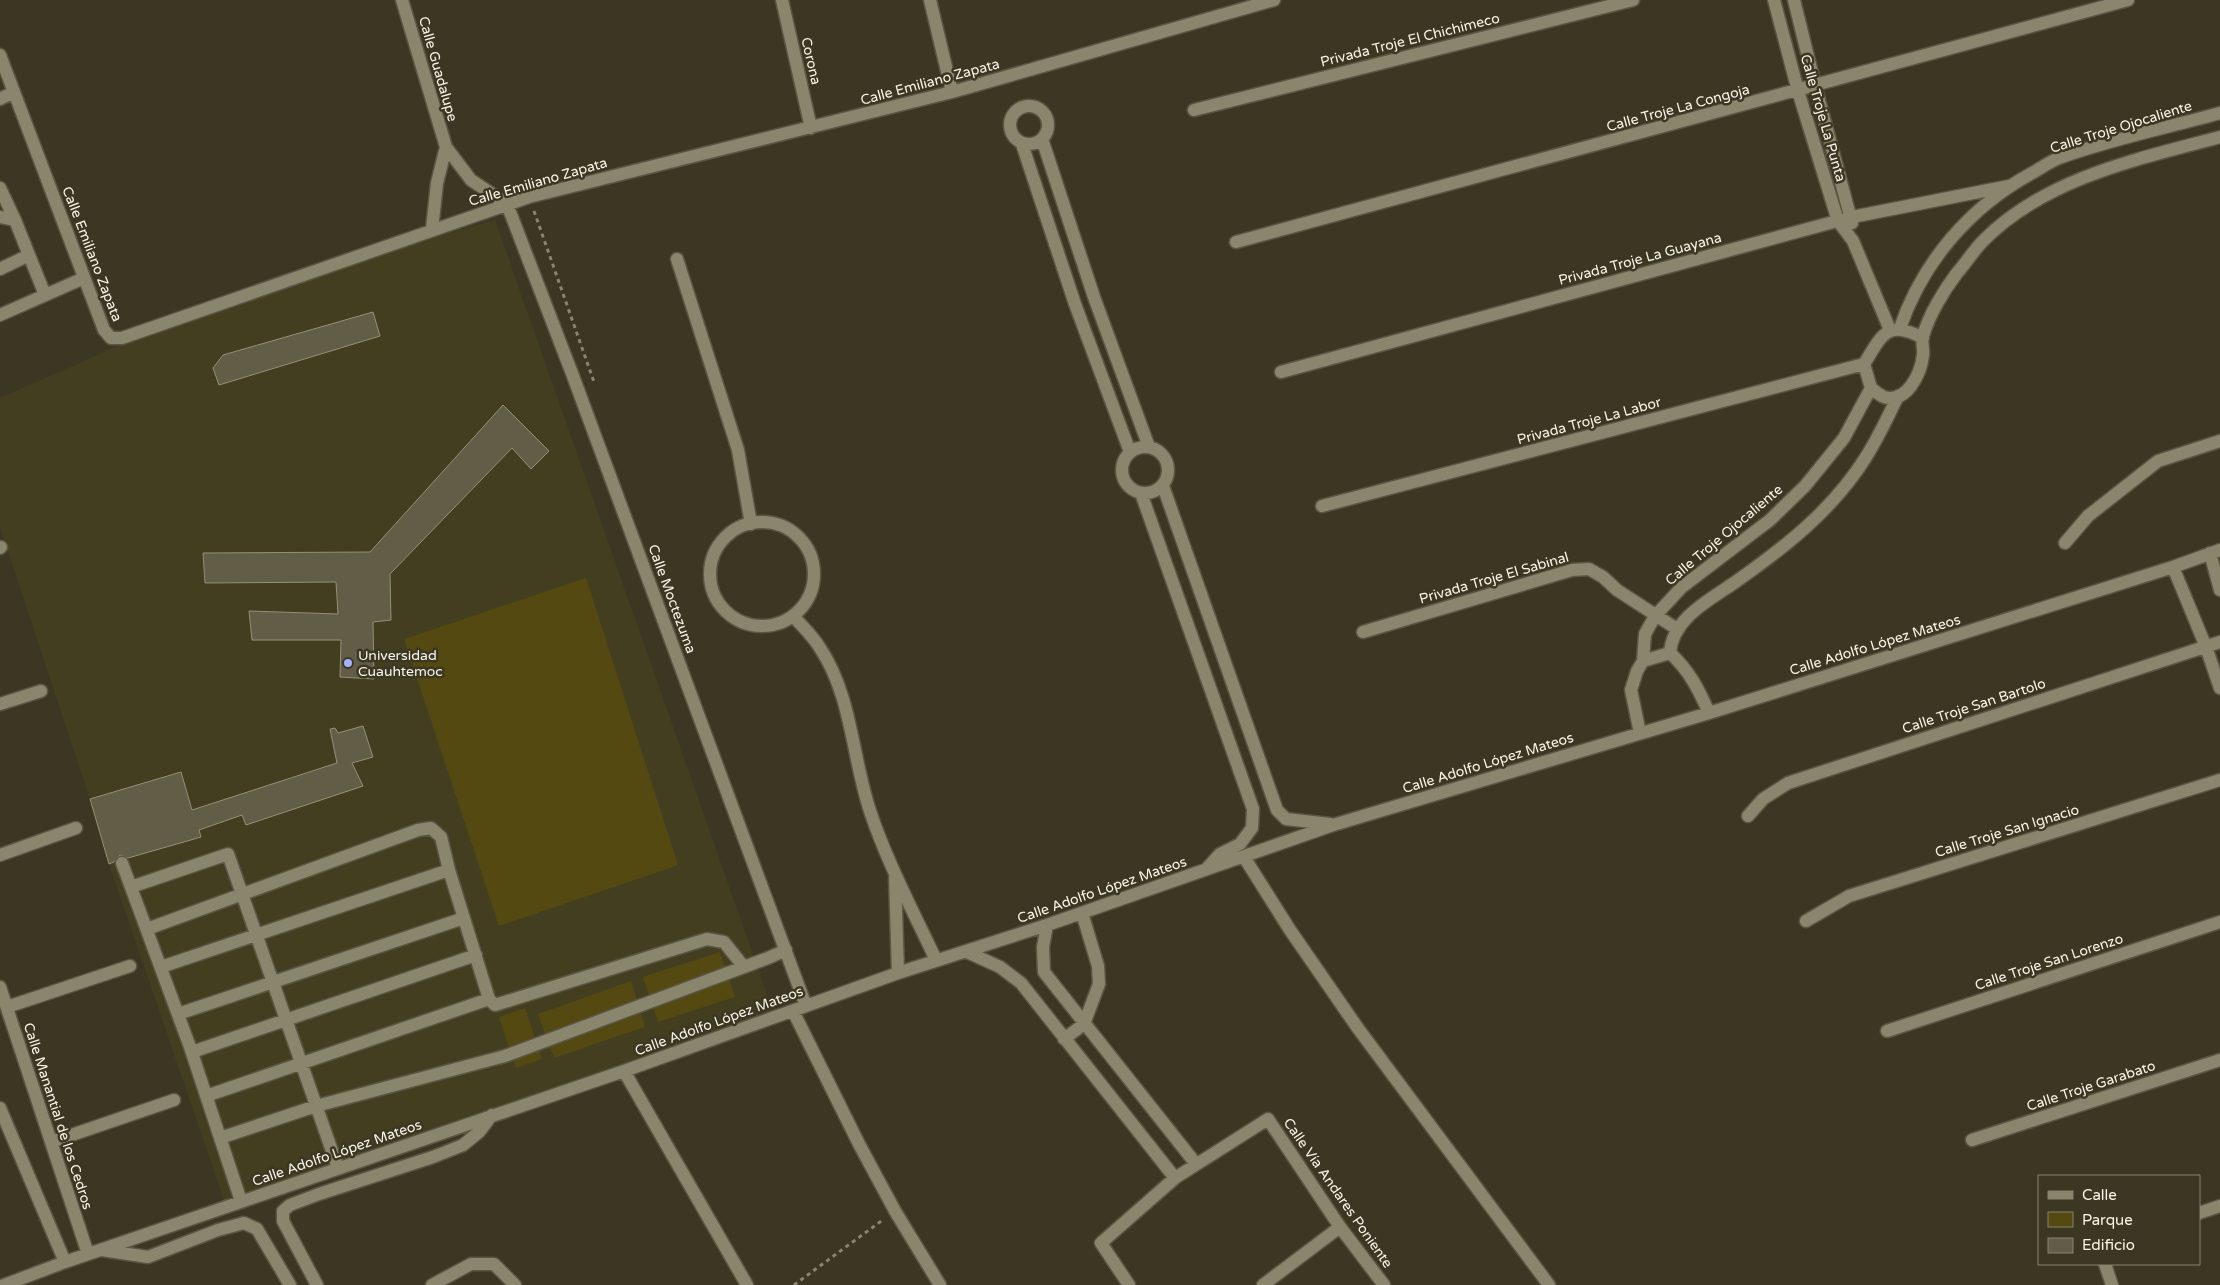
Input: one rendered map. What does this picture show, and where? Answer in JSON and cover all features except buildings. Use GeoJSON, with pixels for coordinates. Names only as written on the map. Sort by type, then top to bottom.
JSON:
{"type":"FeatureCollection","features":[{"type":"Feature","properties":{"kind":"street","name":"Calle Guadalupe"},"geometry":{"type":"LineString","coordinates":[[402,0],[446,147],[471,180],[507,204]]}},
{"type":"Feature","properties":{"kind":"street","name":"Corona"},"geometry":{"type":"LineString","coordinates":[[782,0],[811,128]]}},
{"type":"Feature","properties":{"kind":"street"},"geometry":{"type":"LineString","coordinates":[[930,0],[952,92]]}},
{"type":"Feature","properties":{"kind":"street","name":"Calle Emiliano Zapata"},"geometry":{"type":"LineString","coordinates":[[0,56],[104,330],[111,338],[122,338],[432,229],[538,194],[952,92],[1274,0]]}},
{"type":"Feature","properties":{"kind":"street","name":"Privada Troje El Chichimeco"},"geometry":{"type":"LineString","coordinates":[[1194,110],[1633,0]]}},
{"type":"Feature","properties":{"kind":"street","name":"Calle Troje La Punta"},"geometry":{"type":"LineString","coordinates":[[1774,0],[1798,91],[1838,221],[1853,241],[1895,329]]}},
{"type":"Feature","properties":{"kind":"street","name":"Calle Troje La Punta"},"geometry":{"type":"LineString","coordinates":[[1794,0],[1815,86],[1852,217],[1853,241]]}},
{"type":"Feature","properties":{"kind":"street","name":"Calle Troje La Congoja"},"geometry":{"type":"LineString","coordinates":[[1236,242],[2128,0]]}},
{"type":"Feature","properties":{"kind":"street"},"geometry":{"type":"LineString","coordinates":[[0,99],[14,92]]}},
{"type":"Feature","properties":{"kind":"street"},"geometry":{"type":"LineString","coordinates":[[1022,144],[1033,144],[1042,139],[1048,128],[1046,115],[1035,106],[1022,107],[1016,111],[1009,122],[1012,135],[1022,144],[1074,304],[1130,452]]}},
{"type":"Feature","properties":{"kind":"street","name":"Calle Troje Ojocaliente"},"geometry":{"type":"LineString","coordinates":[[1895,329],[1938,253],[1974,214],[2009,186],[2057,159],[2220,114]]}},
{"type":"Feature","properties":{"kind":"street"},"geometry":{"type":"LineString","coordinates":[[1670,653],[1671,641],[1677,629],[1700,606],[1780,549],[1810,524],[1829,504],[1865,458],[1898,396],[1913,384],[1920,370],[1923,338],[1952,281],[1983,241],[2016,213],[2053,192],[2112,166],[2220,137]]}},
{"type":"Feature","properties":{"kind":"street"},"geometry":{"type":"LineString","coordinates":[[1042,139],[1094,297],[1149,447]]}},
{"type":"Feature","properties":{"kind":"street"},"geometry":{"type":"LineString","coordinates":[[432,229],[437,183],[446,147]]}},
{"type":"Feature","properties":{"kind":"street","name":"Privada Troje La Guayana"},"geometry":{"type":"LineString","coordinates":[[1281,372],[1852,217],[2009,186]]}},
{"type":"Feature","properties":{"kind":"street"},"geometry":{"type":"LineString","coordinates":[[0,188],[45,295]]}},
{"type":"Feature","properties":{"kind":"street","name":"Calle Moctezuma"},"geometry":{"type":"LineString","coordinates":[[507,204],[573,376],[806,1006]]}},
{"type":"Feature","properties":{"kind":"street"},"geometry":{"type":"LineString","coordinates":[[0,217],[15,220]]}},
{"type":"Feature","properties":{"kind":"street"},"geometry":{"type":"LineString","coordinates":[[0,268],[29,255]]}},
{"type":"Feature","properties":{"kind":"street"},"geometry":{"type":"LineString","coordinates":[[677,259],[738,450],[751,524]]}},
{"type":"Feature","properties":{"kind":"street"},"geometry":{"type":"LineString","coordinates":[[0,315],[84,278]]}},
{"type":"Feature","properties":{"kind":"street"},"geometry":{"type":"LineString","coordinates":[[1074,304],[1094,297]]}},
{"type":"Feature","properties":{"kind":"street"},"geometry":{"type":"LineString","coordinates":[[1898,396],[1884,397],[1871,388],[1864,364],[1877,343],[1895,329],[1923,338]]}},
{"type":"Feature","properties":{"kind":"street","name":"Privada Troje La Labor"},"geometry":{"type":"LineString","coordinates":[[1322,506],[1864,364]]}},
{"type":"Feature","properties":{"kind":"street","name":"Calle Troje Ojocaliente"},"geometry":{"type":"LineString","coordinates":[[1640,733],[1631,690],[1637,671],[1643,661],[1645,634],[1655,616],[1682,587],[1770,520],[1805,486],[1844,438],[1871,388]]}},
{"type":"Feature","properties":{"kind":"street"},"geometry":{"type":"LineString","coordinates":[[2065,543],[2088,516],[2158,461],[2220,441]]}},
{"type":"Feature","properties":{"kind":"street"},"geometry":{"type":"LineString","coordinates":[[1139,447],[1149,447],[1162,453],[1168,466],[1167,480],[1156,491],[1141,493],[1128,486],[1123,480],[1122,465],[1130,452],[1139,447]]}},
{"type":"Feature","properties":{"kind":"street"},"geometry":{"type":"LineString","coordinates":[[1162,486],[1277,810],[1286,819],[1333,825]]}},
{"type":"Feature","properties":{"kind":"street"},"geometry":{"type":"LineString","coordinates":[[1141,493],[1253,809],[1252,828],[1240,844],[1220,854],[1205,870]]}},
{"type":"Feature","properties":{"kind":"street"},"geometry":{"type":"LineString","coordinates":[[768,523],[786,528],[800,538],[810,553],[814,569],[813,587],[805,603],[793,616],[770,625],[746,624],[731,616],[719,605],[712,590],[710,573],[713,557],[721,542],[735,530],[751,524],[768,523]]}},
{"type":"Feature","properties":{"kind":"street"},"geometry":{"type":"LineString","coordinates":[[2215,552],[2220,590]]}},
{"type":"Feature","properties":{"kind":"street","name":"Calle Adolfo López Mateos"},"geometry":{"type":"LineString","coordinates":[[4,1285],[22,1282],[65,1262],[624,1071],[898,973],[1047,925],[1333,825],[1709,713],[2173,567],[2215,552]]}},
{"type":"Feature","properties":{"kind":"street"},"geometry":{"type":"LineString","coordinates":[[2173,567],[2206,647],[2220,688]]}},
{"type":"Feature","properties":{"kind":"street","name":"Privada Troje El Sabinal"},"geometry":{"type":"LineString","coordinates":[[1363,632],[1572,570],[1589,569],[1655,616],[1677,629]]}},
{"type":"Feature","properties":{"kind":"street"},"geometry":{"type":"LineString","coordinates":[[793,616],[820,648],[840,689],[863,790],[875,827],[936,960]]}},
{"type":"Feature","properties":{"kind":"street"},"geometry":{"type":"LineString","coordinates":[[1192,639],[1215,632]]}},
{"type":"Feature","properties":{"kind":"street","name":"Calle Troje San Bartolo"},"geometry":{"type":"LineString","coordinates":[[1748,816],[1763,798],[1788,782],[2220,642]]}},
{"type":"Feature","properties":{"kind":"street"},"geometry":{"type":"LineString","coordinates":[[1670,653],[1684,665],[1700,691],[1709,713]]}},
{"type":"Feature","properties":{"kind":"street"},"geometry":{"type":"LineString","coordinates":[[1643,661],[1670,653]]}},
{"type":"Feature","properties":{"kind":"street"},"geometry":{"type":"LineString","coordinates":[[0,704],[41,691]]}},
{"type":"Feature","properties":{"kind":"street","name":"Calle Troje San Ignacio"},"geometry":{"type":"LineString","coordinates":[[1806,921],[1849,896],[2220,780]]}},
{"type":"Feature","properties":{"kind":"street"},"geometry":{"type":"LineString","coordinates":[[0,855],[76,828]]}},
{"type":"Feature","properties":{"kind":"street"},"geometry":{"type":"LineString","coordinates":[[147,929],[431,828],[441,837],[449,870],[489,999],[495,1005],[708,939],[724,942],[744,967]]}},
{"type":"Feature","properties":{"kind":"street"},"geometry":{"type":"LineString","coordinates":[[131,887],[228,854],[338,1168]]}},
{"type":"Feature","properties":{"kind":"street"},"geometry":{"type":"LineString","coordinates":[[1244,857],[1290,930],[1357,1027],[1549,1285]]}},
{"type":"Feature","properties":{"kind":"street"},"geometry":{"type":"LineString","coordinates":[[122,863],[192,1052],[241,1202]]}},
{"type":"Feature","properties":{"kind":"street"},"geometry":{"type":"LineString","coordinates":[[161,967],[449,870]]}},
{"type":"Feature","properties":{"kind":"street"},"geometry":{"type":"LineString","coordinates":[[895,872],[898,973]]}},
{"type":"Feature","properties":{"kind":"street"},"geometry":{"type":"LineString","coordinates":[[1064,1040],[1084,1024],[1099,984],[1098,966],[1082,913]]}},
{"type":"Feature","properties":{"kind":"street"},"geometry":{"type":"LineString","coordinates":[[178,1014],[464,918]]}},
{"type":"Feature","properties":{"kind":"street","name":"Calle Troje San Lorenzo"},"geometry":{"type":"LineString","coordinates":[[1887,1031],[2220,922]]}},
{"type":"Feature","properties":{"kind":"street"},"geometry":{"type":"LineString","coordinates":[[1047,925],[1043,947],[1044,972],[1196,1164],[1175,1178],[1101,1243],[1129,1285]]}},
{"type":"Feature","properties":{"kind":"street"},"geometry":{"type":"LineString","coordinates":[[220,1138],[316,1106],[505,1056],[786,950]]}},
{"type":"Feature","properties":{"kind":"street"},"geometry":{"type":"LineString","coordinates":[[967,952],[1000,967],[1021,983],[1064,1040],[1175,1178]]}},
{"type":"Feature","properties":{"kind":"street"},"geometry":{"type":"LineString","coordinates":[[192,1052],[476,955]]}},
{"type":"Feature","properties":{"kind":"street"},"geometry":{"type":"LineString","coordinates":[[7,1007],[130,966]]}},
{"type":"Feature","properties":{"kind":"street","name":"Calle Manantial de los Cedros"},"geometry":{"type":"LineString","coordinates":[[0,987],[51,1142],[94,1252]]}},
{"type":"Feature","properties":{"kind":"street"},"geometry":{"type":"LineString","coordinates":[[206,1096],[302,1065],[489,999]]}},
{"type":"Feature","properties":{"kind":"street"},"geometry":{"type":"LineString","coordinates":[[793,1011],[895,1212],[940,1285]]}},
{"type":"Feature","properties":{"kind":"street","name":"Calle Troje Garabato"},"geometry":{"type":"LineString","coordinates":[[1972,1140],[2220,1060]]}},
{"type":"Feature","properties":{"kind":"street"},"geometry":{"type":"LineString","coordinates":[[624,1071],[747,1285]]}},
{"type":"Feature","properties":{"kind":"street"},"geometry":{"type":"LineString","coordinates":[[51,1142],[174,1100]]}},
{"type":"Feature","properties":{"kind":"street"},"geometry":{"type":"LineString","coordinates":[[0,1108],[65,1262]]}},
{"type":"Feature","properties":{"kind":"street"},"geometry":{"type":"LineString","coordinates":[[317,1285],[283,1221],[283,1211],[290,1205],[319,1194],[433,1157],[463,1145],[478,1132],[492,1115]]}},
{"type":"Feature","properties":{"kind":"street","name":"Calle Vía Andares Poniente"},"geometry":{"type":"LineString","coordinates":[[1196,1164],[1268,1119],[1340,1228],[1384,1285]]}},
{"type":"Feature","properties":{"kind":"street"},"geometry":{"type":"LineString","coordinates":[[2200,1213],[2220,1206]]}},
{"type":"Feature","properties":{"kind":"street"},"geometry":{"type":"LineString","coordinates":[[94,1252],[148,1257],[218,1230],[244,1224],[257,1229],[290,1285]]}},
{"type":"Feature","properties":{"kind":"street"},"geometry":{"type":"LineString","coordinates":[[1262,1285],[1340,1228]]}},
{"type":"Feature","properties":{"kind":"street"},"geometry":{"type":"LineString","coordinates":[[432,1285],[471,1264],[494,1264],[515,1285]]}},
{"type":"Feature","properties":{"kind":"street"},"geometry":{"type":"LineString","coordinates":[[2105,1265],[2112,1285]]}},
{"type":"Feature","properties":{"kind":"path"},"geometry":{"type":"LineString","coordinates":[[794,1285],[895,1212]]}},
{"type":"Feature","properties":{"kind":"shaded area","name":"Universidad Cuauhtemoc"},"geometry":{"type":"Polygon","coordinates":[[[495,220],[775,1017],[226,1206],[109,864],[90,799],[0,527],[0,398],[111,349],[436,237],[495,220]]]}},
{"type":"Feature","properties":{"kind":"green space"},"geometry":{"type":"Polygon","coordinates":[[[586,578],[678,865],[499,926],[404,639],[586,578]]]}},
{"type":"Feature","properties":{"kind":"green space"},"geometry":{"type":"Polygon","coordinates":[[[720,952],[735,997],[658,1022],[643,977],[720,952]]]}},
{"type":"Feature","properties":{"kind":"green space"},"geometry":{"type":"Polygon","coordinates":[[[631,981],[645,1027],[554,1058],[538,1014],[631,981]]]}},
{"type":"Feature","properties":{"kind":"green space"},"geometry":{"type":"Polygon","coordinates":[[[525,1008],[542,1059],[516,1068],[499,1017],[525,1008]]]}},
{"type":"Feature","properties":{"kind":"place","name":"Universidad Cuauhtemoc"},"geometry":{"type":"Point","coordinates":[348,663]}}]}
